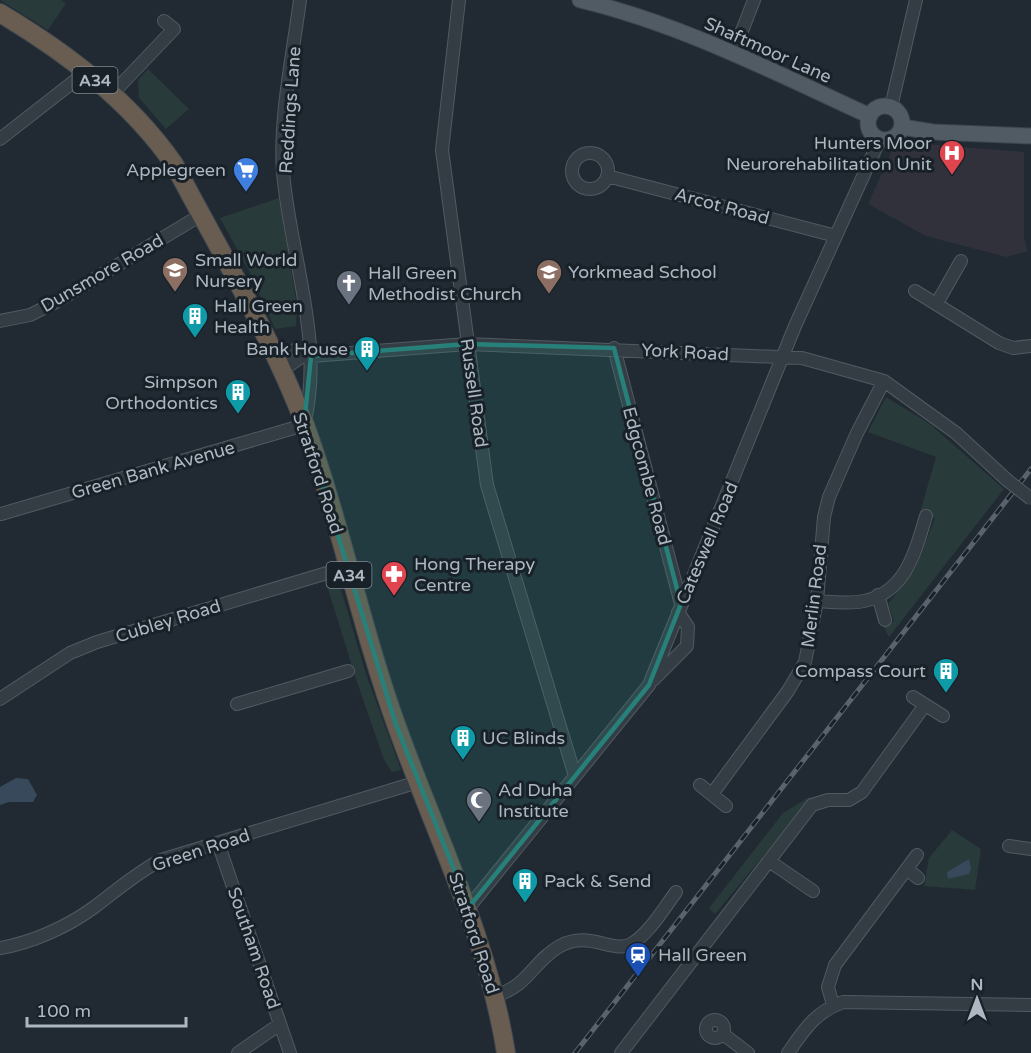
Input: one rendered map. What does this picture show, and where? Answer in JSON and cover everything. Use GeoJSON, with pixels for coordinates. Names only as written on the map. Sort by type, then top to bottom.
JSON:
{"type":"FeatureCollection","features":[{"type":"Feature","properties":{"kind":"highway","name":"Stratford Road"},"geometry":{"type":"LineString","coordinates":[[0,13],[64,53],[112,94],[157,140],[174,164],[278,365],[304,425],[370,645],[418,782],[469,907],[495,996],[506,1053]]}},
{"type":"Feature","properties":{"kind":"main road","name":"Shaftmoor Lane"},"geometry":{"type":"LineString","coordinates":[[580,0],[611,4],[733,54],[870,116]]}},
{"type":"Feature","properties":{"kind":"main road"},"geometry":{"type":"LineString","coordinates":[[879,107],[891,107],[900,114],[902,127],[896,136],[880,139],[869,129],[870,116],[879,107]]}},
{"type":"Feature","properties":{"kind":"main road"},"geometry":{"type":"LineString","coordinates":[[902,127],[933,132],[1031,136]]}},
{"type":"Feature","properties":{"kind":"street","name":"Reddings Lane"},"geometry":{"type":"LineString","coordinates":[[300,0],[288,85],[283,170],[308,326],[304,353],[310,395],[304,425]]}},
{"type":"Feature","properties":{"kind":"street","name":"Russell Road"},"geometry":{"type":"LineString","coordinates":[[459,0],[442,150],[487,485],[575,776]]}},
{"type":"Feature","properties":{"kind":"street"},"geometry":{"type":"LineString","coordinates":[[733,54],[754,0]]}},
{"type":"Feature","properties":{"kind":"street"},"geometry":{"type":"LineString","coordinates":[[891,107],[916,0]]}},
{"type":"Feature","properties":{"kind":"street"},"geometry":{"type":"LineString","coordinates":[[112,94],[174,29],[164,21]]}},
{"type":"Feature","properties":{"kind":"street"},"geometry":{"type":"LineString","coordinates":[[0,139],[86,72]]}},
{"type":"Feature","properties":{"kind":"street","name":"Cateswell Road"},"geometry":{"type":"LineString","coordinates":[[469,907],[649,684],[784,358],[880,139]]}},
{"type":"Feature","properties":{"kind":"street","name":"Arcot Road"},"geometry":{"type":"LineString","coordinates":[[607,176],[836,236]]}},
{"type":"Feature","properties":{"kind":"street","name":"Dunsmore Road"},"geometry":{"type":"LineString","coordinates":[[0,321],[30,315],[56,302],[201,215]]}},
{"type":"Feature","properties":{"kind":"street"},"geometry":{"type":"LineString","coordinates":[[937,303],[961,261]]}},
{"type":"Feature","properties":{"kind":"street"},"geometry":{"type":"LineString","coordinates":[[915,291],[999,343],[1012,348],[1031,346]]}},
{"type":"Feature","properties":{"kind":"street","name":"York Road"},"geometry":{"type":"LineString","coordinates":[[304,353],[467,344],[614,348],[802,358],[884,381],[956,433],[1031,499]]}},
{"type":"Feature","properties":{"kind":"street","name":"Edgcombe Road"},"geometry":{"type":"LineString","coordinates":[[614,348],[680,608],[688,627],[687,646],[649,684]]}},
{"type":"Feature","properties":{"kind":"street"},"geometry":{"type":"LineString","coordinates":[[278,365],[304,353]]}},
{"type":"Feature","properties":{"kind":"street","name":"Merlin Road"},"geometry":{"type":"LineString","coordinates":[[712,794],[788,691],[805,662],[817,601],[823,528],[829,497],[857,433],[884,381]]}},
{"type":"Feature","properties":{"kind":"street","name":"Green Bank Avenue"},"geometry":{"type":"LineString","coordinates":[[1,514],[304,425]]}},
{"type":"Feature","properties":{"kind":"street"},"geometry":{"type":"LineString","coordinates":[[817,601],[863,601],[878,596],[895,584],[908,571],[926,516]]}},
{"type":"Feature","properties":{"kind":"street","name":"Cubley Road"},"geometry":{"type":"LineString","coordinates":[[0,699],[62,658],[97,642],[347,567]]}},
{"type":"Feature","properties":{"kind":"street"},"geometry":{"type":"LineString","coordinates":[[878,596],[885,620]]}},
{"type":"Feature","properties":{"kind":"street"},"geometry":{"type":"LineString","coordinates":[[237,704],[348,671]]}},
{"type":"Feature","properties":{"kind":"street"},"geometry":{"type":"LineString","coordinates":[[913,697],[943,716]]}},
{"type":"Feature","properties":{"kind":"street"},"geometry":{"type":"LineString","coordinates":[[621,1053],[812,805],[828,800],[849,800],[862,792],[925,705]]}},
{"type":"Feature","properties":{"kind":"street","name":"Green Road"},"geometry":{"type":"LineString","coordinates":[[0,948],[29,940],[75,920],[141,871],[161,860],[418,782]]}},
{"type":"Feature","properties":{"kind":"street"},"geometry":{"type":"LineString","coordinates":[[700,784],[726,806]]}},
{"type":"Feature","properties":{"kind":"street","name":"Southam Road"},"geometry":{"type":"LineString","coordinates":[[218,843],[290,1053]]}},
{"type":"Feature","properties":{"kind":"street"},"geometry":{"type":"LineString","coordinates":[[1009,846],[1031,849]]}},
{"type":"Feature","properties":{"kind":"street"},"geometry":{"type":"LineString","coordinates":[[833,1005],[828,987],[835,965],[917,855]]}},
{"type":"Feature","properties":{"kind":"street"},"geometry":{"type":"LineString","coordinates":[[769,861],[813,891]]}},
{"type":"Feature","properties":{"kind":"street"},"geometry":{"type":"LineString","coordinates":[[907,869],[918,878]]}},
{"type":"Feature","properties":{"kind":"street"},"geometry":{"type":"LineString","coordinates":[[495,996],[520,985],[546,957],[560,946],[574,941],[600,941],[616,947],[631,944],[676,892]]}},
{"type":"Feature","properties":{"kind":"street"},"geometry":{"type":"LineString","coordinates":[[788,1053],[812,1019],[833,1005],[854,1001],[1031,1005]]}},
{"type":"Feature","properties":{"kind":"street"},"geometry":{"type":"LineString","coordinates":[[238,1053],[280,1024]]}},
{"type":"Feature","properties":{"kind":"street"},"geometry":{"type":"LineString","coordinates":[[723,1034],[748,1053]]}},
{"type":"Feature","properties":{"kind":"highlighted area"},"geometry":{"type":"Polygon","coordinates":[[[467,344],[614,348],[681,604],[649,685],[469,907],[396,725],[304,425],[311,356],[467,344]]]}},
{"type":"Feature","properties":{"kind":"shaded area"},"geometry":{"type":"Polygon","coordinates":[[[0,0],[61,0],[66,3],[48,30],[0,0]]]}},
{"type":"Feature","properties":{"kind":"shaded area"},"geometry":{"type":"Polygon","coordinates":[[[148,69],[189,109],[166,129],[139,98],[138,80],[148,69]]]}},
{"type":"Feature","properties":{"kind":"shaded area","name":"Hunters Moor Neurorehabilitation Unit"},"geometry":{"type":"Polygon","coordinates":[[[913,143],[1024,152],[1024,239],[1028,251],[1006,257],[926,236],[868,204],[892,150],[913,143]]]}},
{"type":"Feature","properties":{"kind":"shaded area"},"geometry":{"type":"Polygon","coordinates":[[[279,198],[297,305],[296,326],[275,329],[250,273],[220,218],[279,198]]]}},
{"type":"Feature","properties":{"kind":"shaded area"},"geometry":{"type":"Polygon","coordinates":[[[886,397],[930,424],[1004,489],[889,637],[884,627],[894,621],[888,604],[916,567],[935,518],[920,512],[936,457],[868,432],[886,397]]]}},
{"type":"Feature","properties":{"kind":"shaded area"},"geometry":{"type":"Polygon","coordinates":[[[335,585],[340,586],[366,674],[401,770],[392,772],[384,760],[328,589],[335,585]]]}},
{"type":"Feature","properties":{"kind":"shaded area"},"geometry":{"type":"Polygon","coordinates":[[[809,797],[812,798],[715,914],[709,908],[783,813],[809,797]]]}},
{"type":"Feature","properties":{"kind":"shaded area"},"geometry":{"type":"Polygon","coordinates":[[[952,830],[981,849],[975,890],[924,886],[929,858],[952,830]]]}},
{"type":"Feature","properties":{"kind":"water"},"geometry":{"type":"Polygon","coordinates":[[[16,778],[28,779],[37,795],[33,802],[9,802],[0,805],[0,787],[16,778]]]}},
{"type":"Feature","properties":{"kind":"water"},"geometry":{"type":"Polygon","coordinates":[[[969,859],[971,868],[969,874],[948,879],[947,872],[969,859]]]}},
{"type":"Feature","properties":{"kind":"railway"},"geometry":{"type":"LineString","coordinates":[[575,1053],[1031,469]]}},
{"type":"Feature","properties":{"kind":"place","name":"Hunters Moor Neurorehabilitation Unit"},"geometry":{"type":"Point","coordinates":[952,176]}},
{"type":"Feature","properties":{"kind":"place","name":"Applegreen"},"geometry":{"type":"Point","coordinates":[246,193]}},
{"type":"Feature","properties":{"kind":"place","name":"Small World Nursery"},"geometry":{"type":"Point","coordinates":[175,293]}},
{"type":"Feature","properties":{"kind":"place","name":"Yorkmead School"},"geometry":{"type":"Point","coordinates":[549,295]}},
{"type":"Feature","properties":{"kind":"place","name":"Hall Green Methodist Church"},"geometry":{"type":"Point","coordinates":[349,306]}},
{"type":"Feature","properties":{"kind":"place","name":"Hall Green Health"},"geometry":{"type":"Point","coordinates":[195,339]}},
{"type":"Feature","properties":{"kind":"place","name":"Bank House"},"geometry":{"type":"Point","coordinates":[367,372]}},
{"type":"Feature","properties":{"kind":"place","name":"Simpson Orthodontics"},"geometry":{"type":"Point","coordinates":[238,415]}},
{"type":"Feature","properties":{"kind":"place","name":"Hong Therapy Centre"},"geometry":{"type":"Point","coordinates":[394,597]}},
{"type":"Feature","properties":{"kind":"place","name":"Compass Court"},"geometry":{"type":"Point","coordinates":[946,694]}},
{"type":"Feature","properties":{"kind":"place","name":"UC Blinds"},"geometry":{"type":"Point","coordinates":[463,761]}},
{"type":"Feature","properties":{"kind":"place","name":"Ad Duha Institute"},"geometry":{"type":"Point","coordinates":[479,823]}},
{"type":"Feature","properties":{"kind":"place","name":"Pack & Send"},"geometry":{"type":"Point","coordinates":[525,904]}},
{"type":"Feature","properties":{"kind":"place","name":"Hall Green"},"geometry":{"type":"Point","coordinates":[638,978]}}]}
